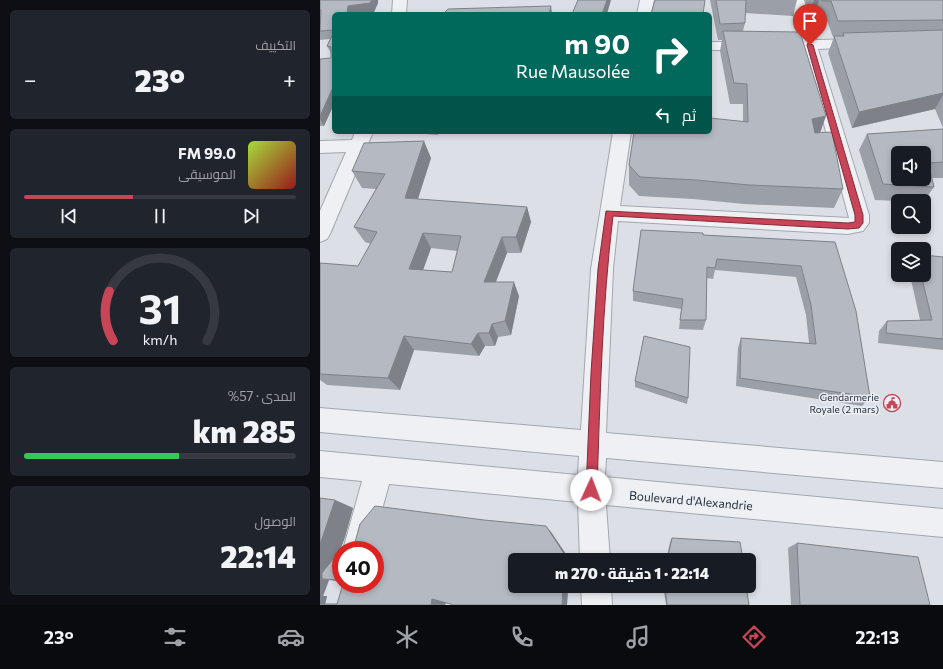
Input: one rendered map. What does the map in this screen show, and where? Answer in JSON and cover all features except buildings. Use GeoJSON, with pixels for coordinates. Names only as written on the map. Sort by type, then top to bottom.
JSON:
{"type":"FeatureCollection","features":[{"type":"Feature","properties":{"kind":"street"},"geometry":{"type":"LineString","coordinates":[[399,12],[400,0]]}},
{"type":"Feature","properties":{"kind":"street"},"geometry":{"type":"LineString","coordinates":[[645,12],[648,0]]}},
{"type":"Feature","properties":{"kind":"street"},"geometry":{"type":"LineString","coordinates":[[609,213],[856,226],[859,223],[859,215],[797,0]]}},
{"type":"Feature","properties":{"kind":"street"},"geometry":{"type":"LineString","coordinates":[[779,45],[873,43]]}},
{"type":"Feature","properties":{"kind":"street"},"geometry":{"type":"LineString","coordinates":[[712,46],[764,45]]}},
{"type":"Feature","properties":{"kind":"street"},"geometry":{"type":"LineString","coordinates":[[595,553],[591,490],[602,269],[622,134]]}},
{"type":"Feature","properties":{"kind":"street"},"geometry":{"type":"LineString","coordinates":[[320,147],[361,139]]}},
{"type":"Feature","properties":{"kind":"street"},"geometry":{"type":"LineString","coordinates":[[320,234],[361,139]]}},
{"type":"Feature","properties":{"kind":"street"},"geometry":{"type":"LineString","coordinates":[[320,420],[943,474]]}},
{"type":"Feature","properties":{"kind":"street","name":"Boulevard d'Alexandrie"},"geometry":{"type":"LineString","coordinates":[[320,464],[943,523]]}},
{"type":"Feature","properties":{"kind":"street"},"geometry":{"type":"LineString","coordinates":[[360,541],[380,470]]}},
{"type":"Feature","properties":{"kind":"street"},"geometry":{"type":"LineString","coordinates":[[596,593],[597,605]]}},
{"type":"Feature","properties":{"kind":"place","name":"Gendarmerie Royale (2 mars)"},"geometry":{"type":"Point","coordinates":[892,403]}},
{"type":"Feature","properties":{"kind":"route"},"geometry":{"type":"LineString","coordinates":[[591,490],[602,269],[609,213],[848,226],[856,226],[859,223],[859,215],[810,45]]}}]}
